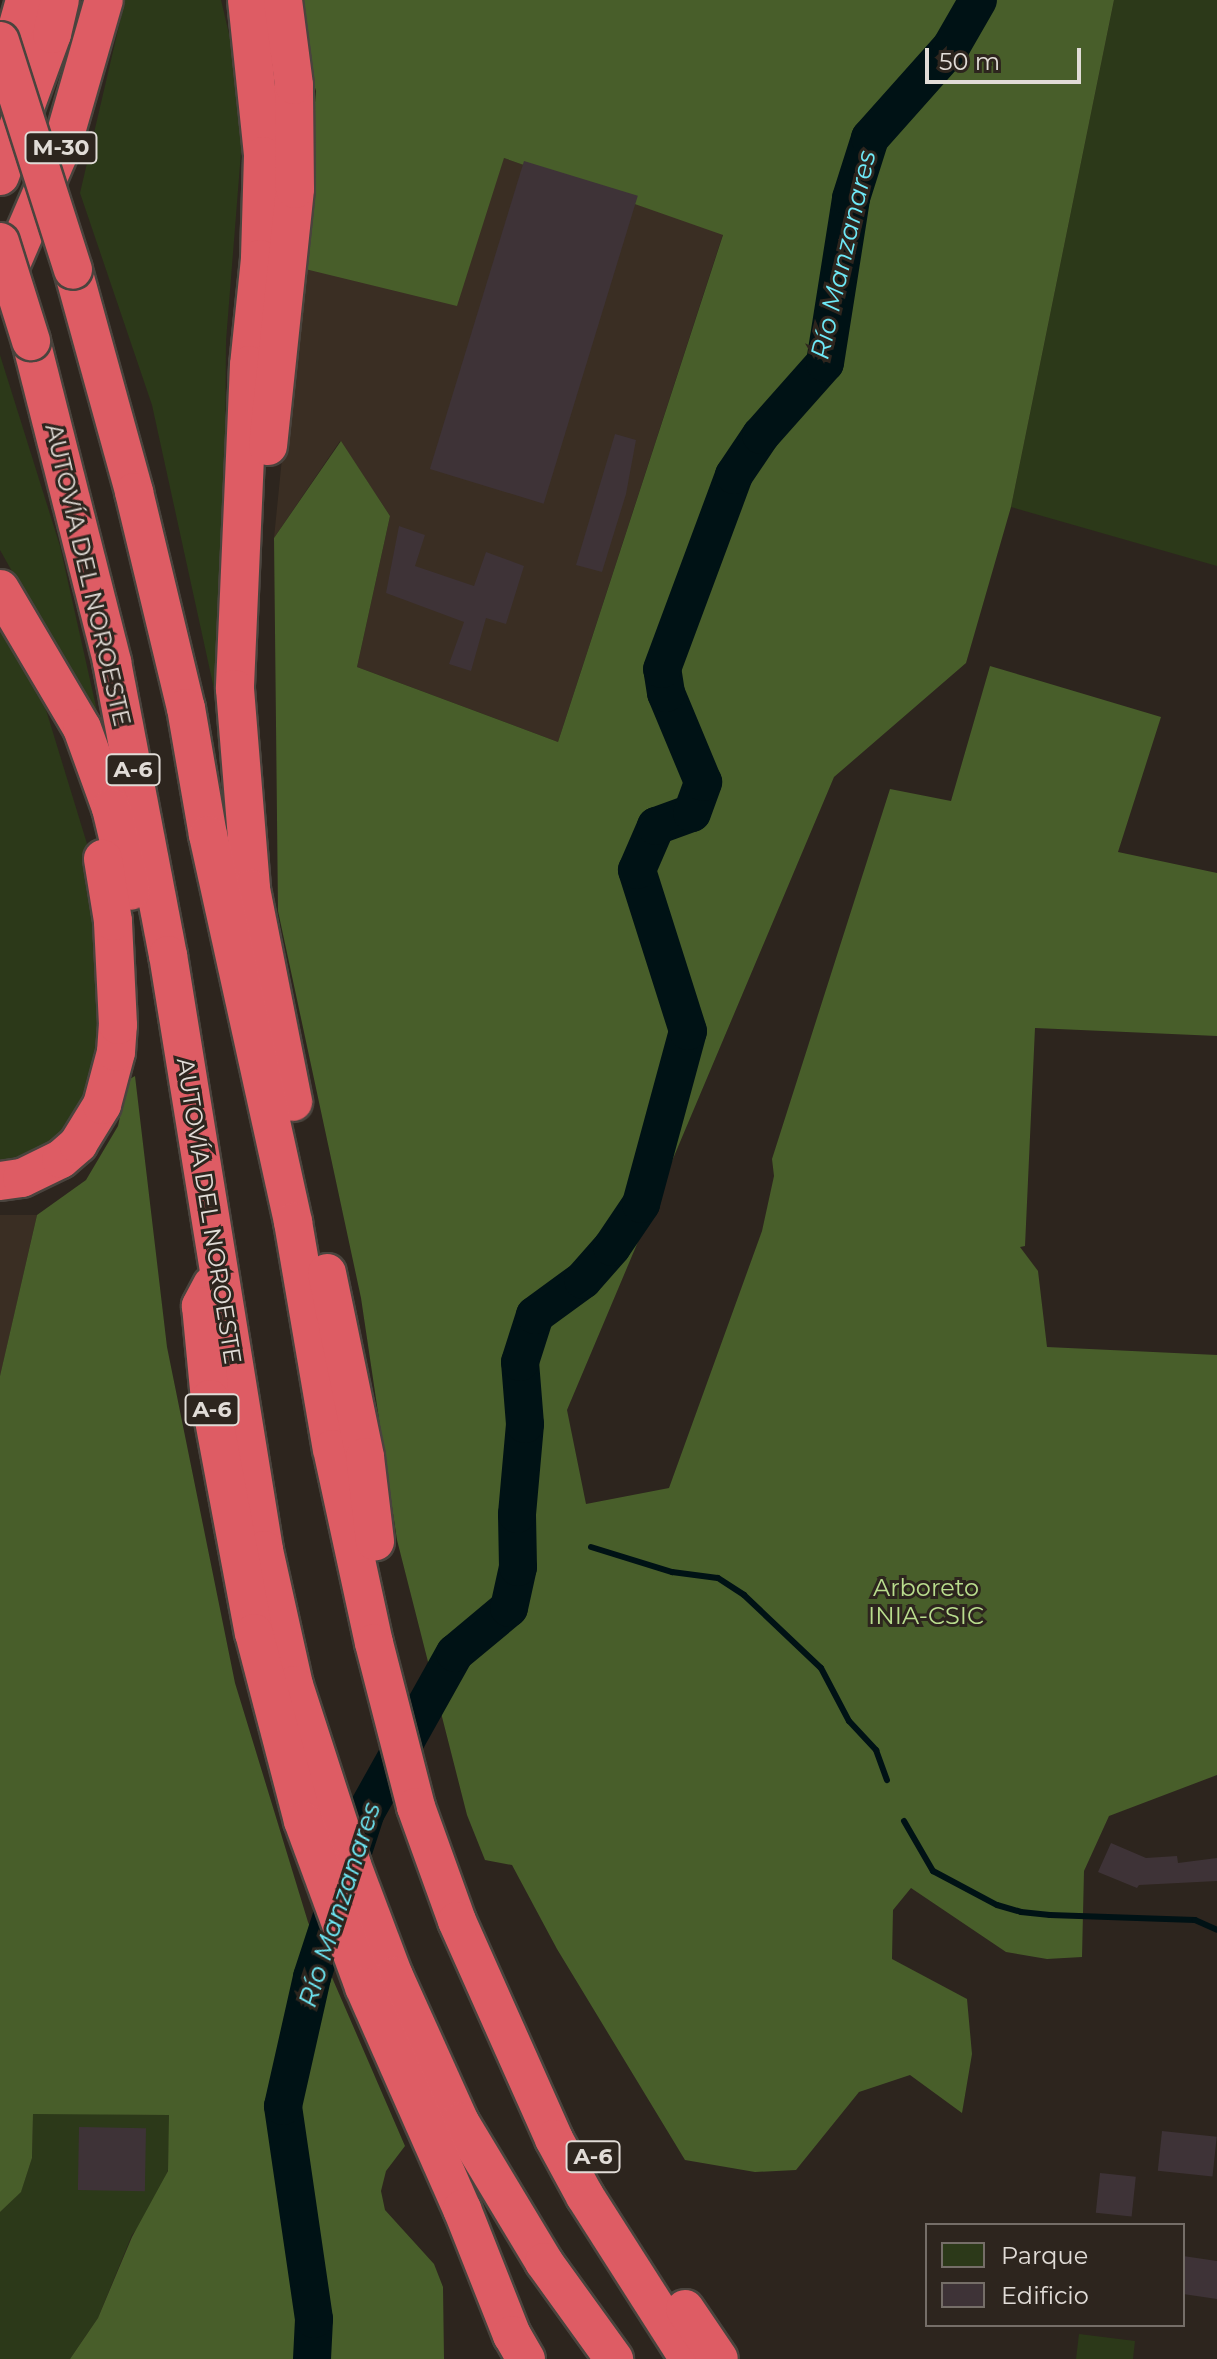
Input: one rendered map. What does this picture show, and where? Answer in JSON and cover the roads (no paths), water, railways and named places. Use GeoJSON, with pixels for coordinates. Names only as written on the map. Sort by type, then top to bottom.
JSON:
{"type":"FeatureCollection","features":[{"type":"Feature","properties":{"kind":"highway"},"geometry":{"type":"LineString","coordinates":[[0,88],[25,0]]}},
{"type":"Feature","properties":{"kind":"highway"},"geometry":{"type":"LineString","coordinates":[[0,118],[13,88],[38,0]]}},
{"type":"Feature","properties":{"kind":"highway","name":"M-30"},"geometry":{"type":"LineString","coordinates":[[0,176],[52,34],[60,0]]}},
{"type":"Feature","properties":{"kind":"highway","name":"M-30"},"geometry":{"type":"LineString","coordinates":[[0,290],[62,146],[104,0]]}},
{"type":"Feature","properties":{"kind":"highway"},"geometry":{"type":"LineString","coordinates":[[226,0],[240,85],[246,155],[249,365],[235,689],[251,889],[365,1457],[363,1542]]}},
{"type":"Feature","properties":{"kind":"highway"},"geometry":{"type":"LineString","coordinates":[[247,0],[263,156],[260,259],[249,365]]}},
{"type":"Feature","properties":{"kind":"highway"},"geometry":{"type":"LineString","coordinates":[[268,975],[250,801],[250,687],[256,554],[290,263],[295,189],[294,85],[283,0]]}},
{"type":"Feature","properties":{"kind":"highway","name":"A-6"},"geometry":{"type":"LineString","coordinates":[[0,41],[73,270],[134,492],[186,708],[193,758],[293,1222],[308,1310],[340,1409],[363,1542],[481,1948],[554,2139],[621,2254],[689,2359]]}},
{"type":"Feature","properties":{"kind":"highway","name":"AUTOVÍA DEL NOROESTE"},"geometry":{"type":"LineString","coordinates":[[0,242],[31,341],[112,662],[168,955],[219,1271],[251,1551],[352,1865],[379,1982],[544,2262],[614,2359]]}},
{"type":"Feature","properties":{"kind":"highway"},"geometry":{"type":"LineString","coordinates":[[0,589],[82,728],[111,808],[136,911],[167,1084],[206,1205]]}},
{"type":"Feature","properties":{"kind":"highway"},"geometry":{"type":"LineString","coordinates":[[0,1181],[42,1171],[78,1144],[102,1105],[116,1052],[113,921],[102,855],[91,807],[49,672]]}},
{"type":"Feature","properties":{"kind":"highway","name":"A-6"},"geometry":{"type":"LineString","coordinates":[[481,1948],[527,2025],[584,2141],[676,2296],[719,2359]]}},
{"type":"Feature","properties":{"kind":"highway","name":"A-6"},"geometry":{"type":"LineString","coordinates":[[379,1982],[462,2209],[519,2347]]}},
{"type":"Feature","properties":{"kind":"highway","name":"A-6"},"geometry":{"type":"LineString","coordinates":[[621,2254],[676,2296],[735,2359]]}},
{"type":"Feature","properties":{"kind":"waterway","name":"Río Manzanares"},"geometry":{"type":"LineString","coordinates":[[312,2359],[314,2319],[283,2106],[312,1977],[366,1812],[455,1653],[509,1608],[518,1567],[517,1514],[525,1424],[520,1362],[535,1315],[583,1280],[612,1247],[641,1204],[688,1031],[637,870],[656,826],[692,813],[703,782],[666,693],[662,669],[734,475],[761,435],[825,363],[851,198],[870,138],[951,47],[978,0]]}},
{"type":"Feature","properties":{"kind":"waterway"},"geometry":{"type":"LineString","coordinates":[[517,1520],[531,1529]]}},
{"type":"Feature","properties":{"kind":"waterway"},"geometry":{"type":"LineString","coordinates":[[591,1547],[672,1572],[718,1578],[744,1595],[821,1668],[849,1721],[876,1750],[887,1780]]}},
{"type":"Feature","properties":{"kind":"waterway"},"geometry":{"type":"LineString","coordinates":[[904,1821],[933,1871],[997,1905],[1021,1912],[1050,1915],[1195,1920],[1217,1930]]}},
{"type":"Feature","properties":{"kind":"park label","name":"Arboreto INIA-CSIC"},"geometry":{"type":"Point","coordinates":[926,1602]}}]}
